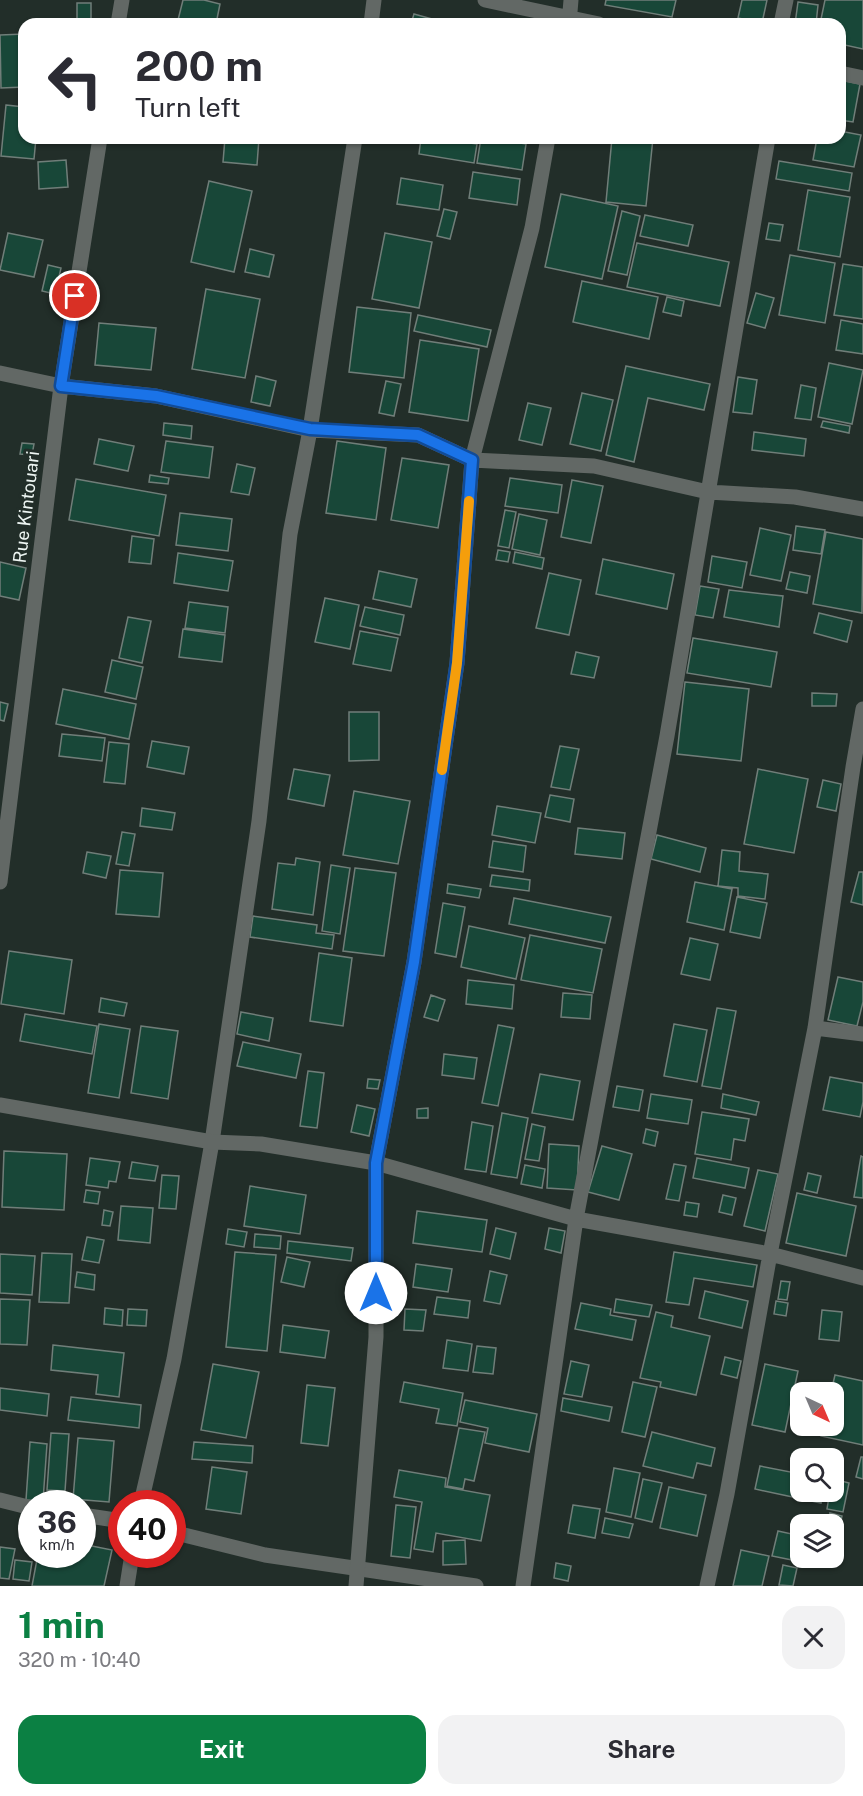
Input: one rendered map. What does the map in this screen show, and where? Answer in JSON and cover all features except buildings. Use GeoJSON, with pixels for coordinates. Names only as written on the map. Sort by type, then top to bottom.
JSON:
{"type":"FeatureCollection","features":[{"type":"Feature","properties":{"kind":"street"},"geometry":{"type":"LineString","coordinates":[[119,18],[122,0]]}},
{"type":"Feature","properties":{"kind":"street"},"geometry":{"type":"LineString","coordinates":[[371,18],[374,0]]}},
{"type":"Feature","properties":{"kind":"street"},"geometry":{"type":"LineString","coordinates":[[485,0],[557,18]]}},
{"type":"Feature","properties":{"kind":"street"},"geometry":{"type":"LineString","coordinates":[[569,18],[571,0]]}},
{"type":"Feature","properties":{"kind":"street"},"geometry":{"type":"LineString","coordinates":[[782,18],[786,0]]}},
{"type":"Feature","properties":{"kind":"street"},"geometry":{"type":"LineString","coordinates":[[846,74],[863,78]]}},
{"type":"Feature","properties":{"kind":"street","name":"Rue Kintouari"},"geometry":{"type":"LineString","coordinates":[[0,882],[61,386],[99,144]]}},
{"type":"Feature","properties":{"kind":"street"},"geometry":{"type":"LineString","coordinates":[[144,1490],[174,1359],[212,1142],[259,821],[290,534],[310,429],[354,144]]}},
{"type":"Feature","properties":{"kind":"street"},"geometry":{"type":"LineString","coordinates":[[356,1586],[376,1337],[376,1163],[414,962],[457,663],[472,460],[532,228],[547,144]]}},
{"type":"Feature","properties":{"kind":"street"},"geometry":{"type":"LineString","coordinates":[[523,1586],[576,1219],[667,736],[767,144]]}},
{"type":"Feature","properties":{"kind":"street"},"geometry":{"type":"LineString","coordinates":[[0,373],[61,386],[156,396],[310,429],[418,435],[472,460],[594,466],[708,492],[795,497],[863,509]]}},
{"type":"Feature","properties":{"kind":"street"},"geometry":{"type":"LineString","coordinates":[[707,1586],[727,1494],[814,1028],[863,709]]}},
{"type":"Feature","properties":{"kind":"street"},"geometry":{"type":"LineString","coordinates":[[814,1028],[863,1034]]}},
{"type":"Feature","properties":{"kind":"street"},"geometry":{"type":"LineString","coordinates":[[0,1105],[212,1142],[261,1144],[376,1163],[576,1219],[770,1254],[863,1278]]}},
{"type":"Feature","properties":{"kind":"street"},"geometry":{"type":"LineString","coordinates":[[0,1500],[18,1504]]}},
{"type":"Feature","properties":{"kind":"street"},"geometry":{"type":"LineString","coordinates":[[186,1535],[265,1555],[476,1586]]}},
{"type":"Feature","properties":{"kind":"street"},"geometry":{"type":"LineString","coordinates":[[127,1586],[130,1568]]}},
{"type":"Feature","properties":{"kind":"slow traffic"},"geometry":{"type":"LineString","coordinates":[[442,770],[457,663],[469,501]]}},
{"type":"Feature","properties":{"kind":"route"},"geometry":{"type":"LineString","coordinates":[[75,296],[61,386],[156,396],[310,429],[418,435],[472,460],[457,663],[414,962],[376,1163],[376,1293]]}}]}
